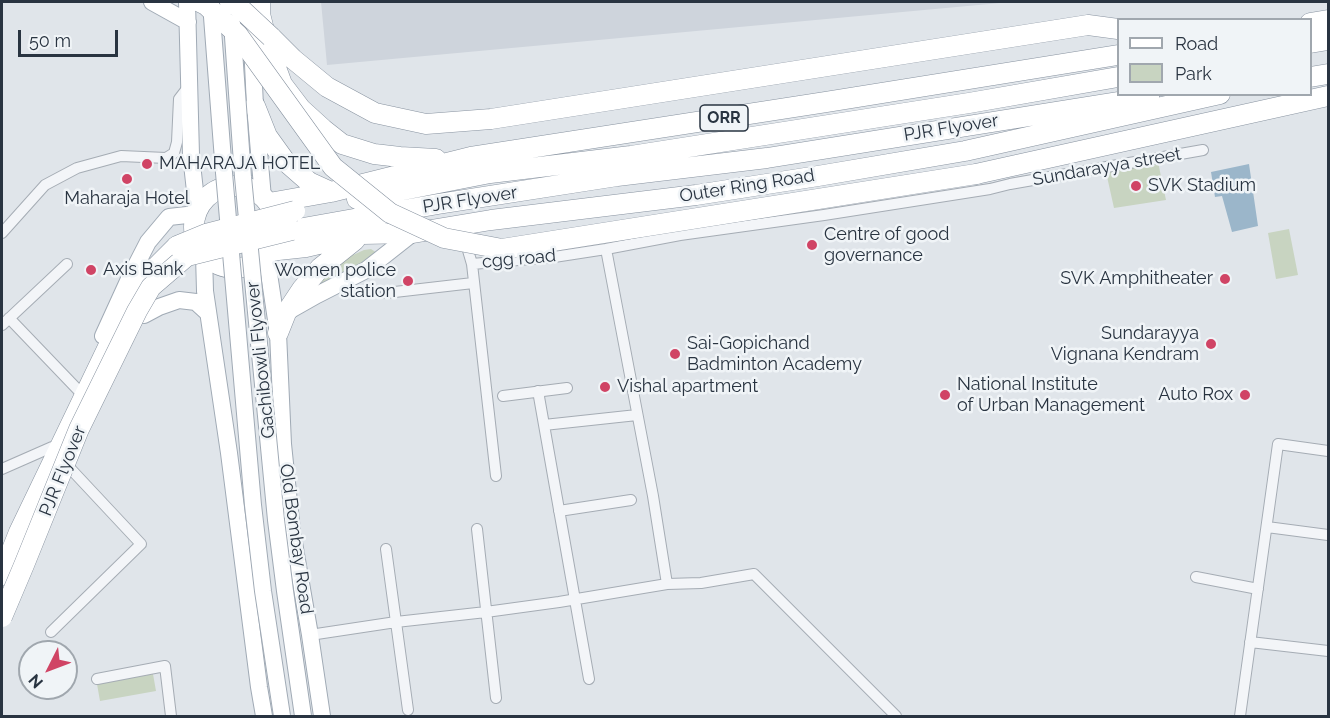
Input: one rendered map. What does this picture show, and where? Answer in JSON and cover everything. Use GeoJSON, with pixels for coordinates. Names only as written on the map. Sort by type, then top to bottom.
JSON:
{"type":"FeatureCollection","features":[{"type":"Feature","properties":{"kind":"highway"},"geometry":{"type":"LineString","coordinates":[[200,2],[238,35],[333,167],[390,213],[444,238],[502,249],[976,174],[1329,96]]}},
{"type":"Feature","properties":{"kind":"highway"},"geometry":{"type":"LineString","coordinates":[[230,2],[241,9],[327,87],[375,113],[426,124],[491,119],[1088,25],[1117,29]]}},
{"type":"Feature","properties":{"kind":"highway"},"geometry":{"type":"LineString","coordinates":[[260,2],[260,14],[268,46],[282,84],[301,109],[342,144],[374,154],[400,158],[471,157]]}},
{"type":"Feature","properties":{"kind":"highway"},"geometry":{"type":"LineString","coordinates":[[1312,23],[1329,20]]}},
{"type":"Feature","properties":{"kind":"highway"},"geometry":{"type":"LineString","coordinates":[[1312,44],[1329,40]]}},
{"type":"Feature","properties":{"kind":"highway","name":"ORR"},"geometry":{"type":"LineString","coordinates":[[266,200],[331,192],[471,157],[1117,55]]}},
{"type":"Feature","properties":{"kind":"highway"},"geometry":{"type":"LineString","coordinates":[[1312,63],[1329,60]]}},
{"type":"Feature","properties":{"kind":"highway"},"geometry":{"type":"LineString","coordinates":[[1312,77],[1329,74]]}},
{"type":"Feature","properties":{"kind":"highway","name":"PJR Flyover"},"geometry":{"type":"LineString","coordinates":[[2,575],[19,532],[130,299],[148,273],[177,246],[206,234],[295,211],[489,173],[631,156],[1117,77]]}},
{"type":"Feature","properties":{"kind":"highway","name":"PJR Flyover"},"geometry":{"type":"LineString","coordinates":[[2,615],[79,429],[137,310],[151,287],[187,256],[292,230],[438,204],[616,176],[767,158],[1151,96]]}},
{"type":"Feature","properties":{"kind":"highway","name":"Outer Ring Road"},"geometry":{"type":"LineString","coordinates":[[268,253],[362,234],[413,233],[491,220],[696,195],[965,151],[1211,96]]}},
{"type":"Feature","properties":{"kind":"highway"},"geometry":{"type":"LineString","coordinates":[[255,106],[267,136],[285,161],[309,182],[331,192]]}},
{"type":"Feature","properties":{"kind":"highway"},"geometry":{"type":"LineString","coordinates":[[231,186],[245,187],[266,200],[274,214],[277,227],[275,240],[268,253],[250,266],[238,269],[225,268],[203,254],[197,245],[194,233],[197,212],[206,198],[217,189],[231,186]]}},
{"type":"Feature","properties":{"kind":"highway"},"geometry":{"type":"LineString","coordinates":[[278,333],[286,313],[320,267],[362,234]]}},
{"type":"Feature","properties":{"kind":"main road"},"geometry":{"type":"LineString","coordinates":[[152,2],[188,22]]}},
{"type":"Feature","properties":{"kind":"main road"},"geometry":{"type":"LineString","coordinates":[[2,552],[148,243],[170,216],[197,212],[191,155],[187,2]]}},
{"type":"Feature","properties":{"kind":"main road","name":"Gachibowli Flyover"},"geometry":{"type":"LineString","coordinates":[[211,2],[253,505],[282,717]]}},
{"type":"Feature","properties":{"kind":"main road","name":"Gachibowli Flyover"},"geometry":{"type":"LineString","coordinates":[[230,2],[243,177],[276,520],[303,717]]}},
{"type":"Feature","properties":{"kind":"main road"},"geometry":{"type":"LineString","coordinates":[[250,2],[255,106],[266,200]]}},
{"type":"Feature","properties":{"kind":"main road"},"geometry":{"type":"LineString","coordinates":[[286,313],[366,270],[413,233]]}},
{"type":"Feature","properties":{"kind":"main road","name":"Old Bombay Road"},"geometry":{"type":"LineString","coordinates":[[268,253],[278,333],[283,444],[292,531],[321,717]]}},
{"type":"Feature","properties":{"kind":"main road"},"geometry":{"type":"LineString","coordinates":[[2,615],[20,559],[135,331],[160,292],[203,254]]}},
{"type":"Feature","properties":{"kind":"main road"},"geometry":{"type":"LineString","coordinates":[[203,254],[205,291],[229,453],[259,687],[260,716]]}},
{"type":"Feature","properties":{"kind":"main road"},"geometry":{"type":"LineString","coordinates":[[144,315],[179,300],[196,302],[208,313]]}},
{"type":"Feature","properties":{"kind":"main road"},"geometry":{"type":"LineString","coordinates":[[229,453],[283,444]]}},
{"type":"Feature","properties":{"kind":"street"},"geometry":{"type":"LineString","coordinates":[[2,233],[45,185],[77,168],[121,156],[166,158],[174,153],[177,142],[179,99],[189,86]]}},
{"type":"Feature","properties":{"kind":"street","name":"Sundarayya street"},"geometry":{"type":"LineString","coordinates":[[606,249],[680,235],[990,189],[1203,150]]}},
{"type":"Feature","properties":{"kind":"street"},"geometry":{"type":"LineString","coordinates":[[2,224],[13,221]]}},
{"type":"Feature","properties":{"kind":"street","name":"cgg road"},"geometry":{"type":"LineString","coordinates":[[460,225],[472,264],[554,257],[606,249]]}},
{"type":"Feature","properties":{"kind":"street"},"geometry":{"type":"LineString","coordinates":[[606,249],[653,496],[667,584]]}},
{"type":"Feature","properties":{"kind":"street"},"geometry":{"type":"LineString","coordinates":[[67,264],[5,322],[79,391]]}},
{"type":"Feature","properties":{"kind":"street"},"geometry":{"type":"LineString","coordinates":[[472,264],[496,476]]}},
{"type":"Feature","properties":{"kind":"street"},"geometry":{"type":"LineString","coordinates":[[386,294],[473,283]]}},
{"type":"Feature","properties":{"kind":"street"},"geometry":{"type":"LineString","coordinates":[[503,396],[567,388]]}},
{"type":"Feature","properties":{"kind":"street"},"geometry":{"type":"LineString","coordinates":[[538,391],[589,679]]}},
{"type":"Feature","properties":{"kind":"street"},"geometry":{"type":"LineString","coordinates":[[544,425],[637,415]]}},
{"type":"Feature","properties":{"kind":"street"},"geometry":{"type":"LineString","coordinates":[[1240,717],[1278,444],[1329,451]]}},
{"type":"Feature","properties":{"kind":"street"},"geometry":{"type":"LineString","coordinates":[[2,469],[52,447]]}},
{"type":"Feature","properties":{"kind":"street"},"geometry":{"type":"LineString","coordinates":[[51,632],[141,544],[68,466]]}},
{"type":"Feature","properties":{"kind":"street"},"geometry":{"type":"LineString","coordinates":[[559,511],[631,500]]}},
{"type":"Feature","properties":{"kind":"street"},"geometry":{"type":"LineString","coordinates":[[1267,527],[1329,535]]}},
{"type":"Feature","properties":{"kind":"street"},"geometry":{"type":"LineString","coordinates":[[477,529],[496,698]]}},
{"type":"Feature","properties":{"kind":"street"},"geometry":{"type":"LineString","coordinates":[[386,549],[408,710]]}},
{"type":"Feature","properties":{"kind":"street"},"geometry":{"type":"LineString","coordinates":[[310,635],[575,600],[667,584],[701,583],[754,574],[896,717]]}},
{"type":"Feature","properties":{"kind":"street"},"geometry":{"type":"LineString","coordinates":[[1196,577],[1258,589]]}},
{"type":"Feature","properties":{"kind":"street"},"geometry":{"type":"LineString","coordinates":[[1250,642],[1329,651]]}},
{"type":"Feature","properties":{"kind":"street"},"geometry":{"type":"LineString","coordinates":[[97,679],[165,666],[171,717]]}},
{"type":"Feature","properties":{"kind":"shaded area"},"geometry":{"type":"Polygon","coordinates":[[[321,2],[1011,2],[327,65],[321,2]]]}},
{"type":"Feature","properties":{"kind":"green space","name":"SVK Stadium"},"geometry":{"type":"Polygon","coordinates":[[[1158,162],[1166,200],[1114,208],[1106,172],[1158,162]]]}},
{"type":"Feature","properties":{"kind":"green space"},"geometry":{"type":"Polygon","coordinates":[[[1289,229],[1298,275],[1276,279],[1268,233],[1289,229]]]}},
{"type":"Feature","properties":{"kind":"green space"},"geometry":{"type":"Polygon","coordinates":[[[371,249],[383,257],[309,290],[340,261],[371,249]]]}},
{"type":"Feature","properties":{"kind":"green space"},"geometry":{"type":"Polygon","coordinates":[[[153,674],[156,691],[100,701],[97,684],[153,674]]]}},
{"type":"Feature","properties":{"kind":"water"},"geometry":{"type":"Polygon","coordinates":[[[1249,164],[1258,226],[1232,232],[1222,196],[1215,197],[1211,172],[1249,164]]]}},
{"type":"Feature","properties":{"kind":"place","name":"MAHARAJA HOTEL"},"geometry":{"type":"Point","coordinates":[147,164]}},
{"type":"Feature","properties":{"kind":"place","name":"Maharaja Hotel"},"geometry":{"type":"Point","coordinates":[127,179]}},
{"type":"Feature","properties":{"kind":"place","name":"SVK Stadium"},"geometry":{"type":"Point","coordinates":[1136,186]}},
{"type":"Feature","properties":{"kind":"place","name":"Centre of good governance"},"geometry":{"type":"Point","coordinates":[812,245]}},
{"type":"Feature","properties":{"kind":"place","name":"Axis Bank"},"geometry":{"type":"Point","coordinates":[91,270]}},
{"type":"Feature","properties":{"kind":"place","name":"SVK Amphitheater"},"geometry":{"type":"Point","coordinates":[1225,279]}},
{"type":"Feature","properties":{"kind":"place","name":"Women police station"},"geometry":{"type":"Point","coordinates":[408,281]}},
{"type":"Feature","properties":{"kind":"place","name":"Sundarayya Vignana Kendram"},"geometry":{"type":"Point","coordinates":[1211,344]}},
{"type":"Feature","properties":{"kind":"place","name":"Sai-Gopichand Badminton Academy"},"geometry":{"type":"Point","coordinates":[675,354]}},
{"type":"Feature","properties":{"kind":"place","name":"Vishal apartment"},"geometry":{"type":"Point","coordinates":[605,387]}},
{"type":"Feature","properties":{"kind":"place","name":"National Institute of Urban Management"},"geometry":{"type":"Point","coordinates":[945,395]}},
{"type":"Feature","properties":{"kind":"place","name":"Auto Rox"},"geometry":{"type":"Point","coordinates":[1245,395]}}]}
